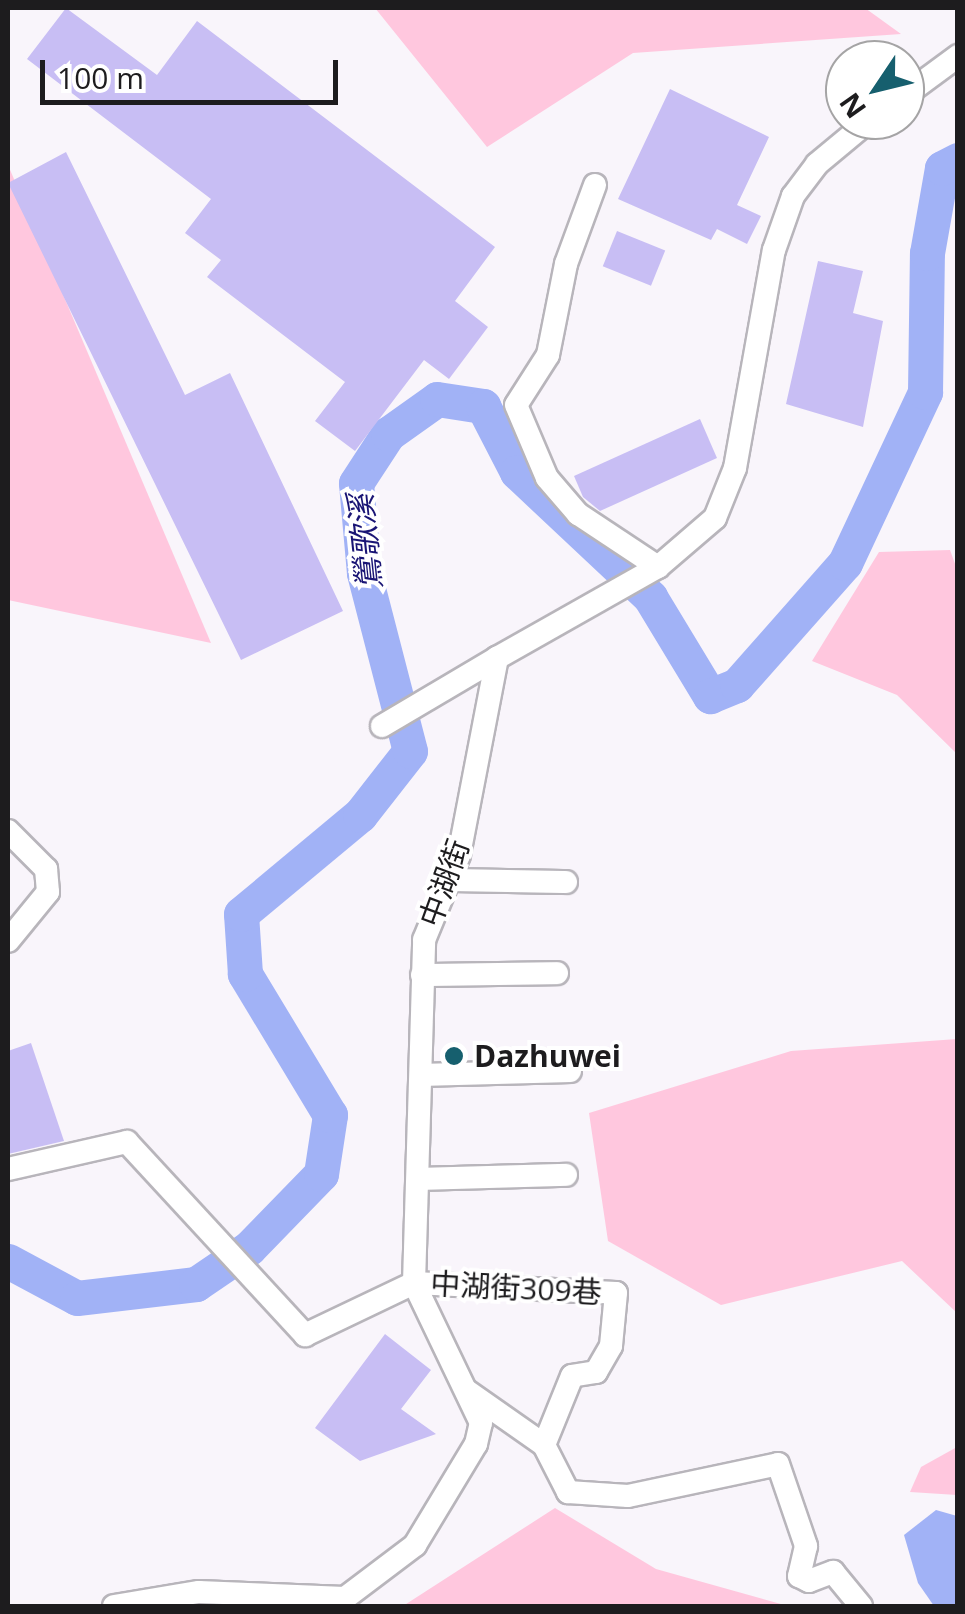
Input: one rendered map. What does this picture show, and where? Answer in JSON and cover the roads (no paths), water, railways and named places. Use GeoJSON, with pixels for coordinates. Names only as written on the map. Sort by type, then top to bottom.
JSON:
{"type":"FeatureCollection","features":[{"type":"Feature","properties":{"kind":"street"},"geometry":{"type":"LineString","coordinates":[[925,81],[958,56]]}},
{"type":"Feature","properties":{"kind":"street"},"geometry":{"type":"LineString","coordinates":[[933,75],[958,79]]}},
{"type":"Feature","properties":{"kind":"street"},"geometry":{"type":"LineString","coordinates":[[382,726],[652,571],[715,518],[735,468],[774,250],[793,196],[817,164],[846,140]]}},
{"type":"Feature","properties":{"kind":"street"},"geometry":{"type":"LineString","coordinates":[[595,185],[566,264],[548,355],[516,405],[535,456],[568,502],[652,571]]}},
{"type":"Feature","properties":{"kind":"street","name":"中湖街"},"geometry":{"type":"LineString","coordinates":[[114,1606],[198,1599],[345,1598],[386,1573],[416,1545],[476,1444],[480,1423],[414,1283],[420,1179],[422,975],[424,940],[449,880],[497,658]]}},
{"type":"Feature","properties":{"kind":"street"},"geometry":{"type":"LineString","coordinates":[[8,831],[46,870],[48,892],[8,941]]}},
{"type":"Feature","properties":{"kind":"street"},"geometry":{"type":"LineString","coordinates":[[449,880],[566,882]]}},
{"type":"Feature","properties":{"kind":"street"},"geometry":{"type":"LineString","coordinates":[[422,975],[557,973]]}},
{"type":"Feature","properties":{"kind":"street"},"geometry":{"type":"LineString","coordinates":[[421,1074],[570,1071]]}},
{"type":"Feature","properties":{"kind":"street"},"geometry":{"type":"LineString","coordinates":[[8,1169],[127,1142],[305,1334],[414,1283]]}},
{"type":"Feature","properties":{"kind":"street"},"geometry":{"type":"LineString","coordinates":[[420,1179],[566,1175]]}},
{"type":"Feature","properties":{"kind":"street","name":"中湖街309巷"},"geometry":{"type":"LineString","coordinates":[[414,1283],[616,1292],[611,1346],[596,1372],[572,1376],[544,1445]]}},
{"type":"Feature","properties":{"kind":"street"},"geometry":{"type":"LineString","coordinates":[[467,1391],[544,1445],[568,1492],[628,1496],[778,1464],[806,1546],[799,1576],[809,1581],[833,1572],[861,1606]]}},
{"type":"Feature","properties":{"kind":"water"},"geometry":{"type":"Polygon","coordinates":[[[936,1510],[957,1516],[957,1606],[934,1606],[918,1583],[904,1535],[936,1510]]]}},
{"type":"Feature","properties":{"kind":"waterway","name":"鶯歌溪"},"geometry":{"type":"LineString","coordinates":[[8,1261],[77,1298],[196,1284],[249,1248],[321,1174],[330,1115],[245,974],[241,914],[360,815],[410,751],[364,573],[356,483],[388,434],[437,399],[483,406],[517,472],[650,597],[710,696],[737,685],[845,563],[925,392],[927,253],[942,168],[958,160]]}},
{"type":"Feature","properties":{"kind":"place","name":"Dazhuwei"},"geometry":{"type":"Point","coordinates":[454,1056]}}]}
